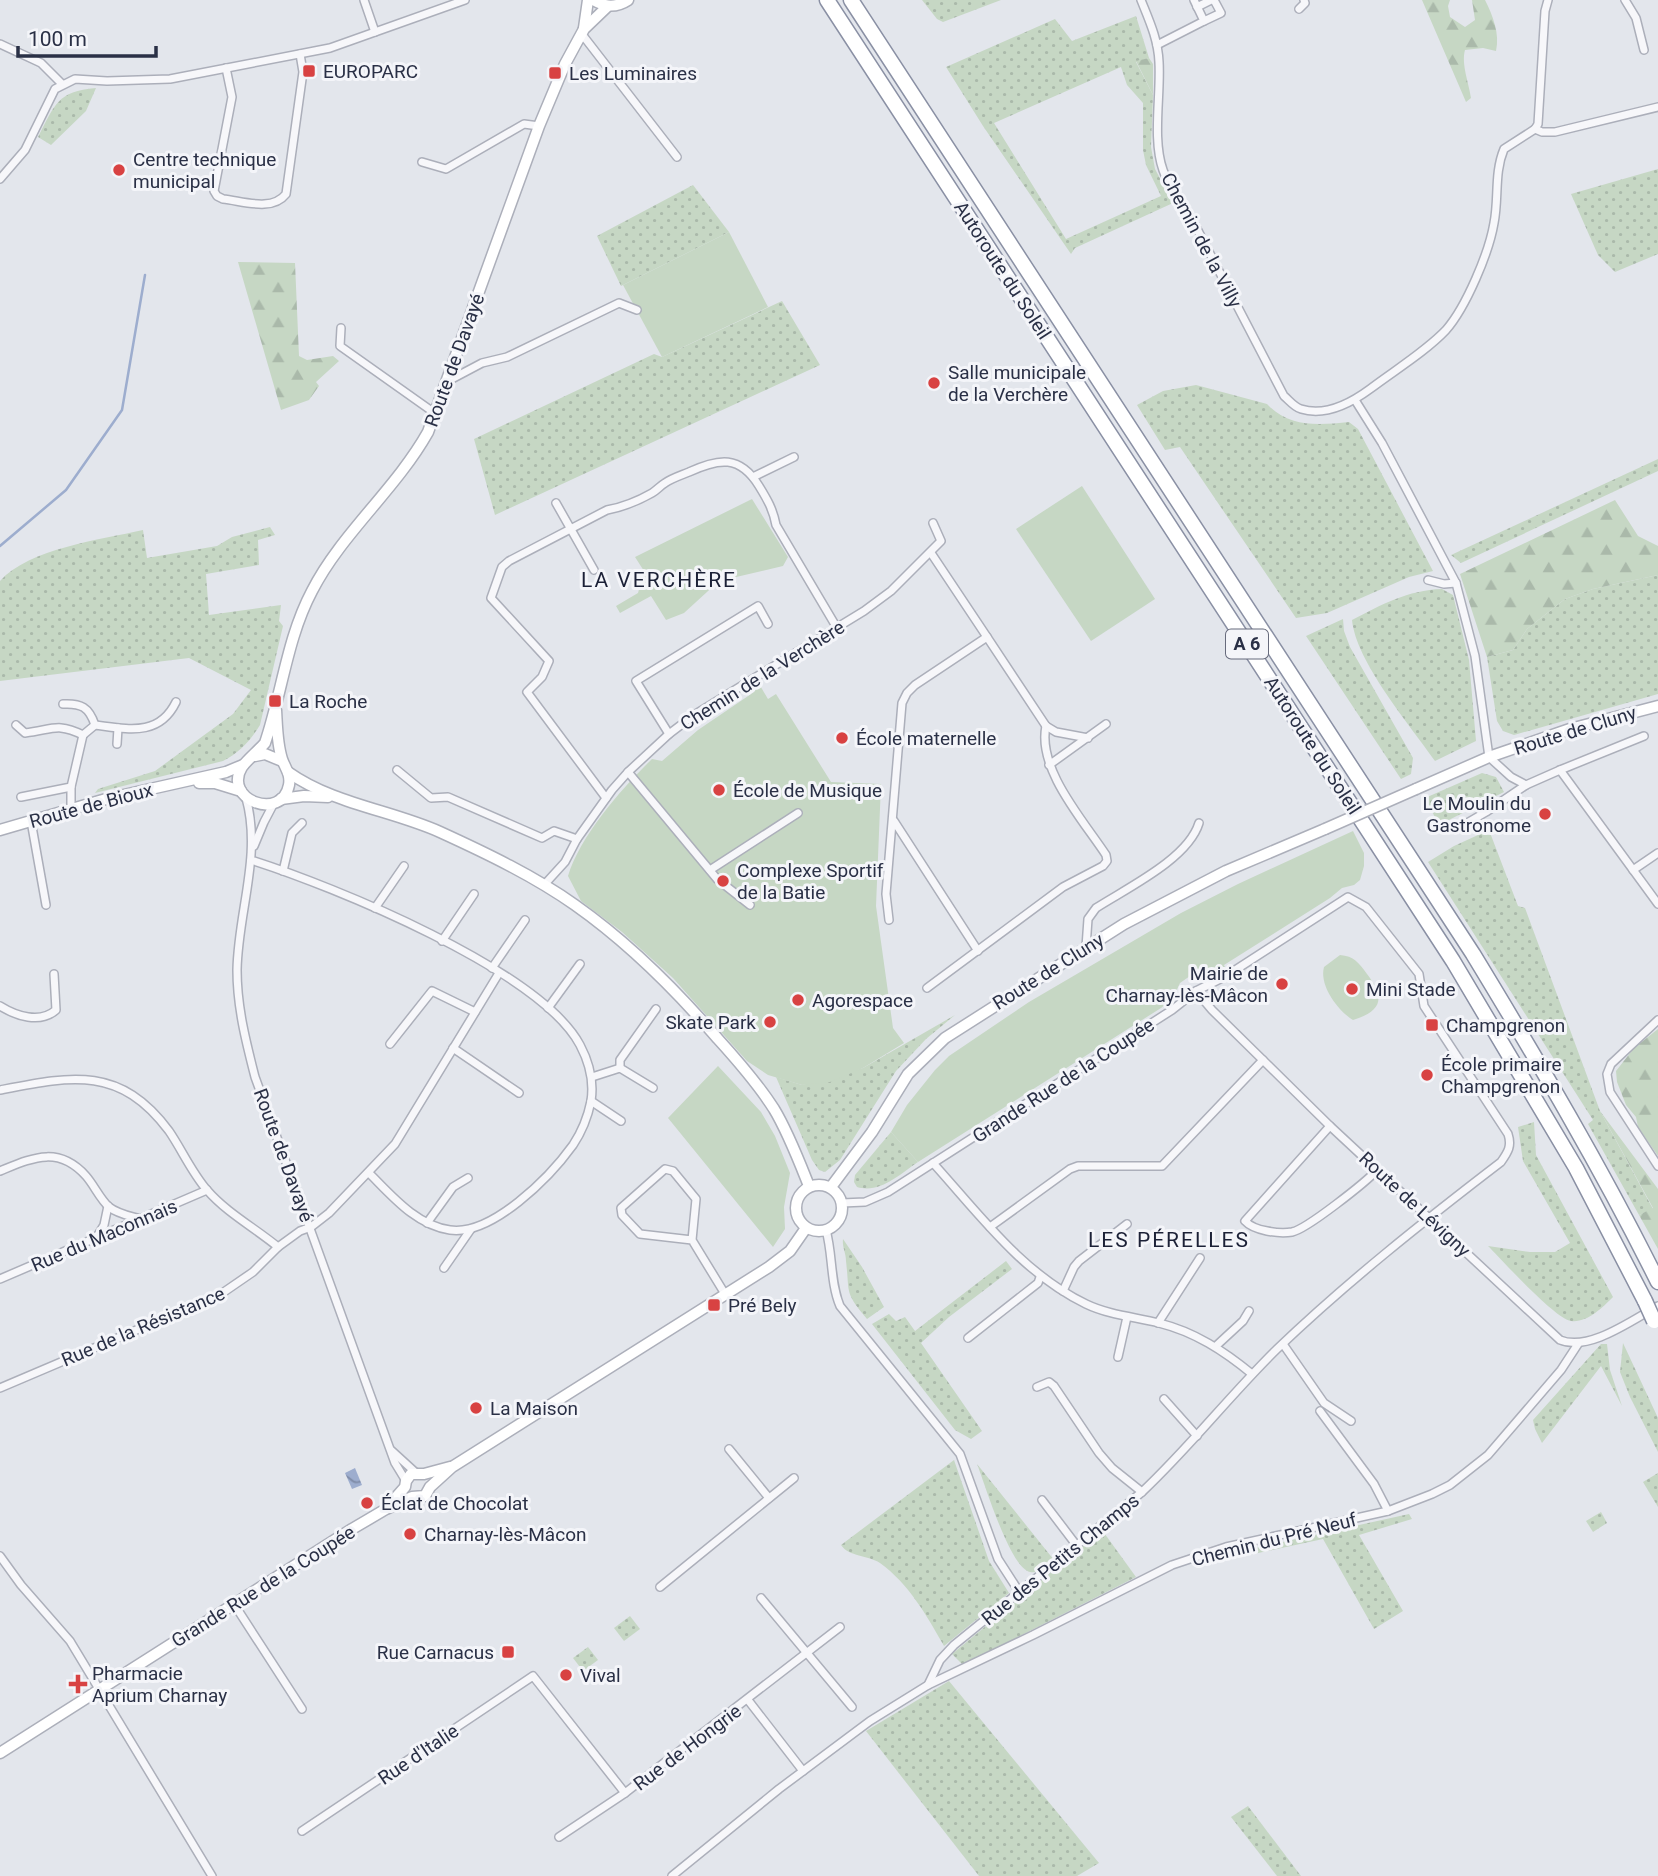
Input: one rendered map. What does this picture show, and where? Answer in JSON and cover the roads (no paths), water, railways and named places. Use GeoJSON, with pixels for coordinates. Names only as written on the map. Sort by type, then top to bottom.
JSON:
{"type":"FeatureCollection","features":[{"type":"Feature","properties":{"kind":"highway","name":"Autoroute du Soleil"},"geometry":{"type":"LineString","coordinates":[[827,0],[1453,961],[1576,1168],[1651,1303],[1656,1325]]}},
{"type":"Feature","properties":{"kind":"highway","name":"Autoroute du Soleil"},"geometry":{"type":"LineString","coordinates":[[851,0],[1473,954],[1564,1105],[1658,1282]]}},
{"type":"Feature","properties":{"kind":"main road"},"geometry":{"type":"LineString","coordinates":[[590,0],[608,6],[617,6],[628,0]]}},
{"type":"Feature","properties":{"kind":"main road","name":"Route de Davayé"},"geometry":{"type":"LineString","coordinates":[[255,756],[265,743],[297,625],[312,589],[419,448],[436,414],[540,126],[565,64],[582,31],[590,0]]}},
{"type":"Feature","properties":{"kind":"main road","name":"Route de Davayé"},"geometry":{"type":"LineString","coordinates":[[582,31],[608,6]]}},
{"type":"Feature","properties":{"kind":"main road","name":"Route de Cluny"},"geometry":{"type":"LineString","coordinates":[[831,1187],[872,1132],[908,1074],[944,1038],[1124,924],[1215,877],[1489,757],[1570,729],[1658,706]]}},
{"type":"Feature","properties":{"kind":"main road"},"geometry":{"type":"LineString","coordinates":[[276,710],[282,761],[288,772],[289,784],[277,801]]}},
{"type":"Feature","properties":{"kind":"main road"},"geometry":{"type":"LineString","coordinates":[[282,761],[265,754],[255,756],[243,765],[239,775],[244,794],[262,805],[303,796],[338,798]]}},
{"type":"Feature","properties":{"kind":"main road","name":"Route de Bioux"},"geometry":{"type":"LineString","coordinates":[[0,830],[155,787],[226,772],[243,765]]}},
{"type":"Feature","properties":{"kind":"main road"},"geometry":{"type":"LineString","coordinates":[[288,772],[306,785],[338,798],[433,829],[478,849],[575,905],[629,947],[700,1017],[759,1088],[775,1111],[809,1186]]}},
{"type":"Feature","properties":{"kind":"main road","name":"Route de Bioux"},"geometry":{"type":"LineString","coordinates":[[183,783],[215,783],[244,794]]}},
{"type":"Feature","properties":{"kind":"main road"},"geometry":{"type":"LineString","coordinates":[[816,1184],[831,1187],[842,1203],[841,1217],[826,1230],[814,1231],[806,1228],[797,1217],[797,1199],[809,1186],[816,1184]]}},
{"type":"Feature","properties":{"kind":"main road"},"geometry":{"type":"LineString","coordinates":[[430,1487],[452,1467],[780,1259],[806,1228]]}},
{"type":"Feature","properties":{"kind":"main road"},"geometry":{"type":"LineString","coordinates":[[408,1488],[419,1473],[452,1467]]}},
{"type":"Feature","properties":{"kind":"main road"},"geometry":{"type":"LineString","coordinates":[[419,1473],[431,1482],[430,1487]]}},
{"type":"Feature","properties":{"kind":"main road","name":"Grande Rue de la Coupée"},"geometry":{"type":"LineString","coordinates":[[0,1753],[386,1509],[408,1488],[425,1496],[430,1487]]}},
{"type":"Feature","properties":{"kind":"street"},"geometry":{"type":"LineString","coordinates":[[363,0],[375,32]]}},
{"type":"Feature","properties":{"kind":"street"},"geometry":{"type":"LineString","coordinates":[[0,179],[25,150],[55,89],[62,83],[75,79],[170,79],[330,48],[465,0]]}},
{"type":"Feature","properties":{"kind":"street","name":"Chemin de la Villy"},"geometry":{"type":"LineString","coordinates":[[1141,0],[1157,45],[1158,149],[1163,169],[1284,396],[1298,408],[1313,411],[1331,410],[1355,400]]}},
{"type":"Feature","properties":{"kind":"street"},"geometry":{"type":"LineString","coordinates":[[1157,45],[1221,13],[1213,0],[1195,4],[1204,21]]}},
{"type":"Feature","properties":{"kind":"street"},"geometry":{"type":"LineString","coordinates":[[1299,9],[1304,0]]}},
{"type":"Feature","properties":{"kind":"street"},"geometry":{"type":"LineString","coordinates":[[1526,785],[1511,777],[1489,757],[1475,656],[1456,583],[1382,443],[1355,400],[1444,331],[1458,316],[1492,234],[1498,169],[1504,149],[1535,129],[1540,116],[1545,12],[1548,0]]}},
{"type":"Feature","properties":{"kind":"street"},"geometry":{"type":"LineString","coordinates":[[1625,0],[1636,18],[1644,50]]}},
{"type":"Feature","properties":{"kind":"street"},"geometry":{"type":"LineString","coordinates":[[582,31],[677,157]]}},
{"type":"Feature","properties":{"kind":"street"},"geometry":{"type":"LineString","coordinates":[[0,44],[41,63],[62,83]]}},
{"type":"Feature","properties":{"kind":"street"},"geometry":{"type":"LineString","coordinates":[[226,68],[232,97],[214,191],[223,199],[270,205],[280,202],[286,194],[303,72],[300,54]]}},
{"type":"Feature","properties":{"kind":"street"},"geometry":{"type":"LineString","coordinates":[[1535,129],[1542,132],[1555,131],[1658,107]]}},
{"type":"Feature","properties":{"kind":"street"},"geometry":{"type":"LineString","coordinates":[[422,162],[446,169],[524,124],[540,126]]}},
{"type":"Feature","properties":{"kind":"street"},"geometry":{"type":"LineString","coordinates":[[448,382],[482,362],[507,356],[619,303],[637,310]]}},
{"type":"Feature","properties":{"kind":"street"},"geometry":{"type":"LineString","coordinates":[[341,328],[340,346],[436,414]]}},
{"type":"Feature","properties":{"kind":"street"},"geometry":{"type":"LineString","coordinates":[[753,477],[794,457]]}},
{"type":"Feature","properties":{"kind":"street"},"geometry":{"type":"LineString","coordinates":[[606,799],[527,692],[542,677],[549,661],[491,597],[502,566],[607,510],[620,508],[655,492],[665,483],[713,462],[730,461],[743,467],[753,477],[773,509],[776,525],[837,628]]}},
{"type":"Feature","properties":{"kind":"street"},"geometry":{"type":"LineString","coordinates":[[556,503],[594,570]]}},
{"type":"Feature","properties":{"kind":"street","name":"Chemin de la Verchère"},"geometry":{"type":"LineString","coordinates":[[544,885],[565,862],[606,799],[628,772],[694,715],[837,628],[891,591],[941,541],[933,523]]}},
{"type":"Feature","properties":{"kind":"street"},"geometry":{"type":"LineString","coordinates":[[932,552],[1046,726],[1056,732],[1087,738]]}},
{"type":"Feature","properties":{"kind":"street"},"geometry":{"type":"LineString","coordinates":[[1428,580],[1444,584],[1456,583]]}},
{"type":"Feature","properties":{"kind":"street"},"geometry":{"type":"LineString","coordinates":[[669,734],[636,681],[758,606],[768,624]]}},
{"type":"Feature","properties":{"kind":"street"},"geometry":{"type":"LineString","coordinates":[[889,920],[886,894],[902,703],[915,685],[987,637]]}},
{"type":"Feature","properties":{"kind":"street"},"geometry":{"type":"LineString","coordinates":[[71,809],[71,786],[83,735],[95,725],[118,728],[160,724],[170,715],[176,702]]}},
{"type":"Feature","properties":{"kind":"street"},"geometry":{"type":"LineString","coordinates":[[63,704],[79,703],[87,709],[95,725]]}},
{"type":"Feature","properties":{"kind":"street"},"geometry":{"type":"LineString","coordinates":[[1049,765],[1106,724]]}},
{"type":"Feature","properties":{"kind":"street"},"geometry":{"type":"LineString","coordinates":[[16,725],[25,733],[57,726],[67,727],[83,735]]}},
{"type":"Feature","properties":{"kind":"street"},"geometry":{"type":"LineString","coordinates":[[928,988],[1063,887],[1103,866],[1107,861],[1106,855],[1049,765],[1045,751],[1046,726]]}},
{"type":"Feature","properties":{"kind":"street"},"geometry":{"type":"LineString","coordinates":[[117,744],[118,728]]}},
{"type":"Feature","properties":{"kind":"street"},"geometry":{"type":"LineString","coordinates":[[1455,830],[1526,785],[1644,736]]}},
{"type":"Feature","properties":{"kind":"street"},"geometry":{"type":"LineString","coordinates":[[397,770],[432,798],[448,797],[542,838],[554,831],[578,839]]}},
{"type":"Feature","properties":{"kind":"street"},"geometry":{"type":"LineString","coordinates":[[1560,770],[1658,904]]}},
{"type":"Feature","properties":{"kind":"street"},"geometry":{"type":"LineString","coordinates":[[628,772],[710,870],[750,905]]}},
{"type":"Feature","properties":{"kind":"street"},"geometry":{"type":"LineString","coordinates":[[21,797],[71,786]]}},
{"type":"Feature","properties":{"kind":"street","name":"Route de Davayé"},"geometry":{"type":"LineString","coordinates":[[244,794],[253,821],[253,850]]}},
{"type":"Feature","properties":{"kind":"street","name":"Route de Davayé"},"geometry":{"type":"LineString","coordinates":[[277,801],[264,822],[251,860],[237,971],[244,1037],[255,1077],[395,1463],[408,1488]]}},
{"type":"Feature","properties":{"kind":"street"},"geometry":{"type":"LineString","coordinates":[[710,870],[798,813]]}},
{"type":"Feature","properties":{"kind":"street"},"geometry":{"type":"LineString","coordinates":[[893,820],[978,951]]}},
{"type":"Feature","properties":{"kind":"street"},"geometry":{"type":"LineString","coordinates":[[31,821],[46,905]]}},
{"type":"Feature","properties":{"kind":"street"},"geometry":{"type":"LineString","coordinates":[[1086,947],[1088,919],[1096,908],[1183,849],[1195,835],[1199,822]]}},
{"type":"Feature","properties":{"kind":"street"},"geometry":{"type":"LineString","coordinates":[[283,871],[292,833],[302,823]]}},
{"type":"Feature","properties":{"kind":"street"},"geometry":{"type":"LineString","coordinates":[[1633,870],[1658,853]]}},
{"type":"Feature","properties":{"kind":"street"},"geometry":{"type":"LineString","coordinates":[[251,860],[375,908],[496,971],[548,1008],[568,1027],[580,1044],[592,1077],[591,1101],[583,1125],[573,1145],[545,1177],[520,1201],[497,1217],[471,1229],[451,1230],[427,1223],[410,1212],[369,1173]]}},
{"type":"Feature","properties":{"kind":"street"},"geometry":{"type":"LineString","coordinates":[[375,908],[404,866]]}},
{"type":"Feature","properties":{"kind":"street"},"geometry":{"type":"LineString","coordinates":[[442,941],[474,894]]}},
{"type":"Feature","properties":{"kind":"street","name":"Grande Rue de la Coupée"},"geometry":{"type":"LineString","coordinates":[[842,1203],[871,1200],[888,1192],[1172,1010],[1196,991],[1226,976],[1348,897]]}},
{"type":"Feature","properties":{"kind":"street","name":"Rue des Petits Champs"},"geometry":{"type":"LineString","coordinates":[[672,1876],[870,1721],[928,1685],[940,1660],[954,1645],[1142,1492],[1171,1465],[1252,1374],[1283,1344],[1430,1217],[1501,1162],[1508,1153],[1508,1134],[1424,1006],[1419,974],[1366,907],[1348,897]]}},
{"type":"Feature","properties":{"kind":"street","name":"Rue de la Résistance"},"geometry":{"type":"LineString","coordinates":[[0,1388],[221,1294],[253,1272],[278,1247],[300,1231],[311,1227],[336,1206],[395,1144],[475,1012],[526,919]]}},
{"type":"Feature","properties":{"kind":"street"},"geometry":{"type":"LineString","coordinates":[[548,1008],[580,964]]}},
{"type":"Feature","properties":{"kind":"street"},"geometry":{"type":"LineString","coordinates":[[0,1006],[27,1017],[50,1015],[56,1010],[54,974]]}},
{"type":"Feature","properties":{"kind":"street"},"geometry":{"type":"LineString","coordinates":[[390,1044],[432,991],[475,1012]]}},
{"type":"Feature","properties":{"kind":"street","name":"Route de Lévigny"},"geometry":{"type":"LineString","coordinates":[[1196,991],[1330,1126],[1551,1332],[1560,1340],[1578,1344]]}},
{"type":"Feature","properties":{"kind":"street"},"geometry":{"type":"LineString","coordinates":[[620,1068],[620,1060],[656,1009]]}},
{"type":"Feature","properties":{"kind":"street"},"geometry":{"type":"LineString","coordinates":[[1658,1020],[1611,1064],[1606,1074],[1610,1093],[1658,1166]]}},
{"type":"Feature","properties":{"kind":"street"},"geometry":{"type":"LineString","coordinates":[[453,1048],[519,1093]]}},
{"type":"Feature","properties":{"kind":"street"},"geometry":{"type":"LineString","coordinates":[[990,1227],[1078,1166],[1162,1166],[1262,1060]]}},
{"type":"Feature","properties":{"kind":"street"},"geometry":{"type":"LineString","coordinates":[[592,1077],[620,1068],[653,1088]]}},
{"type":"Feature","properties":{"kind":"street"},"geometry":{"type":"LineString","coordinates":[[0,1090],[81,1078],[120,1088],[154,1112],[207,1190],[243,1222],[278,1247]]}},
{"type":"Feature","properties":{"kind":"street"},"geometry":{"type":"LineString","coordinates":[[591,1101],[621,1121]]}},
{"type":"Feature","properties":{"kind":"street"},"geometry":{"type":"LineString","coordinates":[[1330,1126],[1245,1221],[1250,1226],[1296,1231],[1356,1190],[1377,1170]]}},
{"type":"Feature","properties":{"kind":"street"},"geometry":{"type":"LineString","coordinates":[[0,1171],[38,1156],[51,1156],[66,1161],[86,1175],[108,1206],[122,1214],[140,1219]]}},
{"type":"Feature","properties":{"kind":"street"},"geometry":{"type":"LineString","coordinates":[[933,1163],[990,1227],[1040,1277],[1089,1306],[1158,1323],[1200,1337],[1252,1374]]}},
{"type":"Feature","properties":{"kind":"street"},"geometry":{"type":"LineString","coordinates":[[692,1240],[640,1234],[622,1215],[621,1208],[665,1169],[673,1171],[696,1199],[692,1240],[725,1294]]}},
{"type":"Feature","properties":{"kind":"street"},"geometry":{"type":"LineString","coordinates":[[427,1223],[453,1187],[468,1178]]}},
{"type":"Feature","properties":{"kind":"street","name":"Rue du Maconnais"},"geometry":{"type":"LineString","coordinates":[[0,1279],[207,1190]]}},
{"type":"Feature","properties":{"kind":"street"},"geometry":{"type":"LineString","coordinates":[[96,1238],[104,1225],[108,1206]]}},
{"type":"Feature","properties":{"kind":"street"},"geometry":{"type":"LineString","coordinates":[[1063,1291],[1079,1261],[1127,1224]]}},
{"type":"Feature","properties":{"kind":"street"},"geometry":{"type":"LineString","coordinates":[[444,1268],[471,1229]]}},
{"type":"Feature","properties":{"kind":"street"},"geometry":{"type":"LineString","coordinates":[[826,1230],[834,1291],[840,1306],[960,1454],[998,1559],[1020,1592]]}},
{"type":"Feature","properties":{"kind":"street"},"geometry":{"type":"LineString","coordinates":[[1158,1323],[1200,1258]]}},
{"type":"Feature","properties":{"kind":"street"},"geometry":{"type":"LineString","coordinates":[[968,1338],[1038,1283],[1040,1277]]}},
{"type":"Feature","properties":{"kind":"street"},"geometry":{"type":"LineString","coordinates":[[1578,1344],[1597,1338],[1651,1303]]}},
{"type":"Feature","properties":{"kind":"street"},"geometry":{"type":"LineString","coordinates":[[1216,1346],[1243,1321],[1249,1311]]}},
{"type":"Feature","properties":{"kind":"street"},"geometry":{"type":"LineString","coordinates":[[1118,1357],[1128,1317]]}},
{"type":"Feature","properties":{"kind":"street"},"geometry":{"type":"LineString","coordinates":[[1283,1344],[1324,1403],[1351,1421]]}},
{"type":"Feature","properties":{"kind":"street","name":"Chemin du Pré Neuf"},"geometry":{"type":"LineString","coordinates":[[928,1685],[1172,1565],[1226,1547],[1388,1511],[1450,1485],[1478,1464],[1529,1409],[1578,1344]]}},
{"type":"Feature","properties":{"kind":"street"},"geometry":{"type":"LineString","coordinates":[[1037,1387],[1049,1382],[1054,1386],[1098,1453],[1142,1492]]}},
{"type":"Feature","properties":{"kind":"street"},"geometry":{"type":"LineString","coordinates":[[1164,1399],[1197,1436]]}},
{"type":"Feature","properties":{"kind":"street"},"geometry":{"type":"LineString","coordinates":[[1321,1410],[1374,1484],[1388,1511]]}},
{"type":"Feature","properties":{"kind":"street"},"geometry":{"type":"LineString","coordinates":[[729,1449],[769,1498]]}},
{"type":"Feature","properties":{"kind":"street","name":"Route de Davayé"},"geometry":{"type":"LineString","coordinates":[[392,1450],[419,1473]]}},
{"type":"Feature","properties":{"kind":"street"},"geometry":{"type":"LineString","coordinates":[[660,1587],[794,1478]]}},
{"type":"Feature","properties":{"kind":"street"},"geometry":{"type":"LineString","coordinates":[[1042,1500],[1077,1546]]}},
{"type":"Feature","properties":{"kind":"street"},"geometry":{"type":"LineString","coordinates":[[0,1556],[21,1585],[70,1641],[212,1876]]}},
{"type":"Feature","properties":{"kind":"street"},"geometry":{"type":"LineString","coordinates":[[761,1598],[852,1707]]}},
{"type":"Feature","properties":{"kind":"street"},"geometry":{"type":"LineString","coordinates":[[234,1605],[302,1709]]}},
{"type":"Feature","properties":{"kind":"street","name":"Rue de Hongrie"},"geometry":{"type":"LineString","coordinates":[[559,1837],[625,1793],[840,1627]]}},
{"type":"Feature","properties":{"kind":"street","name":"Rue d'Italie"},"geometry":{"type":"LineString","coordinates":[[302,1831],[533,1676],[625,1793]]}},
{"type":"Feature","properties":{"kind":"street"},"geometry":{"type":"LineString","coordinates":[[748,1700],[803,1771]]}},
{"type":"Feature","properties":{"kind":"water"},"geometry":{"type":"Polygon","coordinates":[[[355,1468],[362,1485],[352,1489],[345,1473],[355,1468]]]}},
{"type":"Feature","properties":{"kind":"waterway"},"geometry":{"type":"LineString","coordinates":[[0,546],[66,490],[122,410],[145,275]]}},
{"type":"Feature","properties":{"kind":"place","name":"EUROPARC"},"geometry":{"type":"Point","coordinates":[309,71]}},
{"type":"Feature","properties":{"kind":"place","name":"Les Luminaires"},"geometry":{"type":"Point","coordinates":[555,73]}},
{"type":"Feature","properties":{"kind":"place","name":"Centre technique municipal"},"geometry":{"type":"Point","coordinates":[119,170]}},
{"type":"Feature","properties":{"kind":"place","name":"Salle municipale de la Verchère"},"geometry":{"type":"Point","coordinates":[934,383]}},
{"type":"Feature","properties":{"kind":"place","name":"La Roche"},"geometry":{"type":"Point","coordinates":[275,701]}},
{"type":"Feature","properties":{"kind":"place","name":"École maternelle"},"geometry":{"type":"Point","coordinates":[842,738]}},
{"type":"Feature","properties":{"kind":"place","name":"École de Musique"},"geometry":{"type":"Point","coordinates":[719,790]}},
{"type":"Feature","properties":{"kind":"place","name":"Le Moulin du Gastronome"},"geometry":{"type":"Point","coordinates":[1545,814]}},
{"type":"Feature","properties":{"kind":"place","name":"Complexe Sportif de la Batie"},"geometry":{"type":"Point","coordinates":[723,881]}},
{"type":"Feature","properties":{"kind":"place","name":"Mairie de Charnay-lès-Mâcon"},"geometry":{"type":"Point","coordinates":[1282,984]}},
{"type":"Feature","properties":{"kind":"place","name":"Mini Stade"},"geometry":{"type":"Point","coordinates":[1352,989]}},
{"type":"Feature","properties":{"kind":"place","name":"Agorespace"},"geometry":{"type":"Point","coordinates":[798,1000]}},
{"type":"Feature","properties":{"kind":"place","name":"Skate Park"},"geometry":{"type":"Point","coordinates":[770,1022]}},
{"type":"Feature","properties":{"kind":"place","name":"Champgrenon"},"geometry":{"type":"Point","coordinates":[1432,1025]}},
{"type":"Feature","properties":{"kind":"place","name":"École primaire Champgrenon"},"geometry":{"type":"Point","coordinates":[1427,1075]}},
{"type":"Feature","properties":{"kind":"place","name":"Pré Bely"},"geometry":{"type":"Point","coordinates":[714,1305]}},
{"type":"Feature","properties":{"kind":"place","name":"La Maison"},"geometry":{"type":"Point","coordinates":[476,1408]}},
{"type":"Feature","properties":{"kind":"place","name":"Éclat de Chocolat"},"geometry":{"type":"Point","coordinates":[367,1503]}},
{"type":"Feature","properties":{"kind":"place","name":"Charnay-lès-Mâcon"},"geometry":{"type":"Point","coordinates":[410,1534]}},
{"type":"Feature","properties":{"kind":"place","name":"Rue Carnacus"},"geometry":{"type":"Point","coordinates":[508,1652]}},
{"type":"Feature","properties":{"kind":"place","name":"Vival"},"geometry":{"type":"Point","coordinates":[566,1675]}},
{"type":"Feature","properties":{"kind":"place","name":"Pharmacie Aprium Charnay"},"geometry":{"type":"Point","coordinates":[78,1684]}},
{"type":"Feature","properties":{"kind":"district","name":"LA VERCHÈRE"},"geometry":{"type":"Point","coordinates":[659,580]}},
{"type":"Feature","properties":{"kind":"district","name":"LES PÉRELLES"},"geometry":{"type":"Point","coordinates":[1169,1240]}}]}
